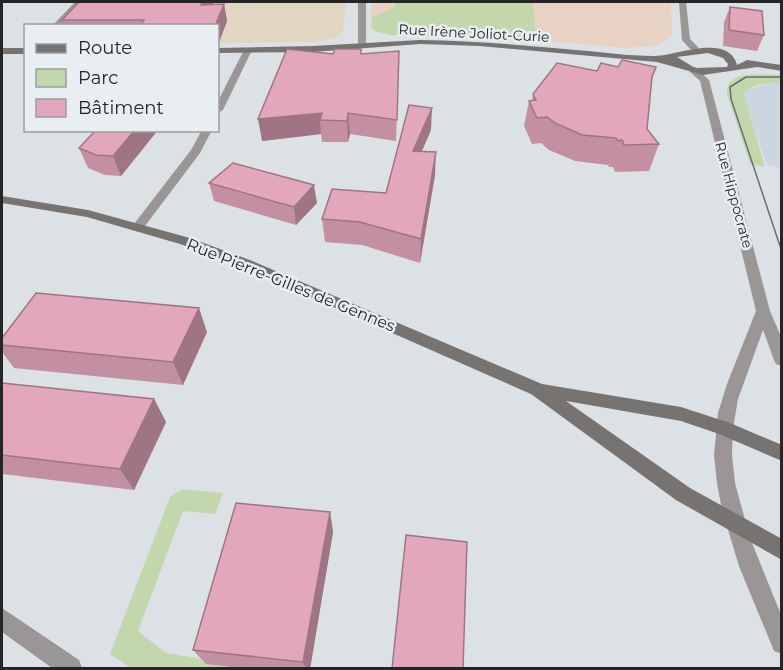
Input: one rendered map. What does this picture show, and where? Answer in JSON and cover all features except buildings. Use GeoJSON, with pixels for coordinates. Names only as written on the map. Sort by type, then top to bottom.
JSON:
{"type":"FeatureCollection","features":[{"type":"Feature","properties":{"kind":"street"},"geometry":{"type":"LineString","coordinates":[[58,24],[79,2]]}},
{"type":"Feature","properties":{"kind":"street"},"geometry":{"type":"LineString","coordinates":[[362,2],[362,45]]}},
{"type":"Feature","properties":{"kind":"street"},"geometry":{"type":"LineString","coordinates":[[682,2],[686,40],[695,49],[716,52],[755,65],[782,68]]}},
{"type":"Feature","properties":{"kind":"street","name":"Rue Irène Joliot-Curie"},"geometry":{"type":"LineString","coordinates":[[219,51],[313,49],[401,42],[461,43],[657,59],[692,69],[716,72],[755,65]]}},
{"type":"Feature","properties":{"kind":"street","name":"Rue Irène Joliot-Curie"},"geometry":{"type":"LineString","coordinates":[[657,59],[676,56],[679,52],[695,49]]}},
{"type":"Feature","properties":{"kind":"street"},"geometry":{"type":"LineString","coordinates":[[219,108],[248,50]]}},
{"type":"Feature","properties":{"kind":"street"},"geometry":{"type":"LineString","coordinates":[[2,51],[24,51]]}},
{"type":"Feature","properties":{"kind":"street"},"geometry":{"type":"LineString","coordinates":[[676,56],[682,65]]}},
{"type":"Feature","properties":{"kind":"street"},"geometry":{"type":"LineString","coordinates":[[727,57],[733,64],[730,69]]}},
{"type":"Feature","properties":{"kind":"street"},"geometry":{"type":"LineString","coordinates":[[692,69],[704,80],[716,72]]}},
{"type":"Feature","properties":{"kind":"street","name":"Rue Hippocrate"},"geometry":{"type":"LineString","coordinates":[[704,80],[764,310],[782,360]]}},
{"type":"Feature","properties":{"kind":"street"},"geometry":{"type":"LineString","coordinates":[[138,227],[196,151],[206,132]]}},
{"type":"Feature","properties":{"kind":"street","name":"Rue Pierre-Gilles de Gennes"},"geometry":{"type":"LineString","coordinates":[[2,200],[78,213],[185,241],[245,263],[537,389],[683,494],[782,550]]}},
{"type":"Feature","properties":{"kind":"street"},"geometry":{"type":"LineString","coordinates":[[764,310],[730,401],[724,428],[724,462],[734,524],[754,579],[782,643]]}},
{"type":"Feature","properties":{"kind":"street","name":"Rue Pierre-Gilles de Gennes"},"geometry":{"type":"LineString","coordinates":[[537,389],[681,414],[724,428],[782,453]]}},
{"type":"Feature","properties":{"kind":"street"},"geometry":{"type":"LineString","coordinates":[[2,619],[71,669]]}},
{"type":"Feature","properties":{"kind":"shaded area"},"geometry":{"type":"Polygon","coordinates":[[[76,2],[346,2],[343,32],[337,37],[324,41],[219,43],[219,24],[58,24],[76,2]]]}},
{"type":"Feature","properties":{"kind":"shaded area"},"geometry":{"type":"Polygon","coordinates":[[[371,2],[671,2],[672,34],[666,41],[654,46],[624,48],[505,37],[389,35],[371,27],[371,2]]]}},
{"type":"Feature","properties":{"kind":"shaded area"},"geometry":{"type":"Polygon","coordinates":[[[769,83],[781,83],[781,168],[767,165],[745,103],[744,95],[751,88],[769,83]]]}},
{"type":"Feature","properties":{"kind":"green space"},"geometry":{"type":"Polygon","coordinates":[[[397,2],[533,2],[536,40],[389,35],[373,30],[371,18],[394,7],[397,2]]]}},
{"type":"Feature","properties":{"kind":"green space"},"geometry":{"type":"Polygon","coordinates":[[[742,75],[781,75],[781,83],[756,85],[744,95],[765,167],[750,164],[727,94],[733,79],[742,75]]]}},
{"type":"Feature","properties":{"kind":"green space"},"geometry":{"type":"Polygon","coordinates":[[[182,489],[223,493],[215,514],[183,511],[138,631],[166,653],[257,668],[131,668],[110,654],[170,497],[182,489]]]}},
{"type":"Feature","properties":{"kind":"tram line"},"geometry":{"type":"LineString","coordinates":[[782,77],[746,77],[730,87],[731,99],[782,252]]}}]}
